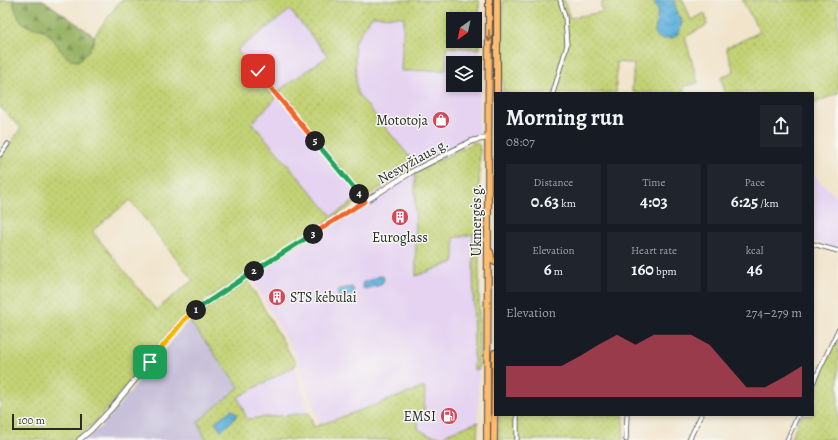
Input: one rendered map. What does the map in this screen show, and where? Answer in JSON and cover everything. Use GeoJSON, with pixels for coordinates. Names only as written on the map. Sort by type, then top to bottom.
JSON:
{"type":"FeatureCollection","features":[{"type":"Feature","properties":{"kind":"highway","name":"Ukmergės g."},"geometry":{"type":"LineString","coordinates":[[487,440],[489,0]]}},
{"type":"Feature","properties":{"kind":"highway"},"geometry":{"type":"LineString","coordinates":[[497,0],[497,92]]}},
{"type":"Feature","properties":{"kind":"highway"},"geometry":{"type":"LineString","coordinates":[[488,239],[492,260],[494,261]]}},
{"type":"Feature","properties":{"kind":"highway"},"geometry":{"type":"LineString","coordinates":[[494,416],[494,440]]}},
{"type":"Feature","properties":{"kind":"street"},"geometry":{"type":"LineString","coordinates":[[553,92],[567,45],[565,16],[560,0]]}},
{"type":"Feature","properties":{"kind":"street"},"geometry":{"type":"LineString","coordinates":[[258,71],[365,201]]}},
{"type":"Feature","properties":{"kind":"street","name":"Nesvyžiaus g."},"geometry":{"type":"LineString","coordinates":[[79,440],[111,409],[184,320],[242,279],[413,171],[472,141],[481,138],[489,138]]}},
{"type":"Feature","properties":{"kind":"street"},"geometry":{"type":"LineString","coordinates":[[0,155],[8,144]]}},
{"type":"Feature","properties":{"kind":"street"},"geometry":{"type":"LineString","coordinates":[[814,244],[838,251]]}},
{"type":"Feature","properties":{"kind":"street"},"geometry":{"type":"LineString","coordinates":[[814,381],[838,330]]}},
{"type":"Feature","properties":{"kind":"street"},"geometry":{"type":"LineString","coordinates":[[517,416],[517,440]]}},
{"type":"Feature","properties":{"kind":"street"},"geometry":{"type":"LineString","coordinates":[[626,440],[627,416]]}},
{"type":"Feature","properties":{"kind":"street"},"geometry":{"type":"LineString","coordinates":[[689,440],[701,416]]}},
{"type":"Feature","properties":{"kind":"street"},"geometry":{"type":"LineString","coordinates":[[787,440],[798,416]]}},
{"type":"Feature","properties":{"kind":"shaded area"},"geometry":{"type":"Polygon","coordinates":[[[290,10],[328,56],[278,91],[363,195],[332,216],[252,123],[236,50],[290,10]]]}},
{"type":"Feature","properties":{"kind":"shaded area"},"geometry":{"type":"Polygon","coordinates":[[[372,16],[404,17],[401,71],[446,69],[446,92],[479,92],[479,134],[417,166],[357,93],[354,43],[372,16]]]}},
{"type":"Feature","properties":{"kind":"shaded area"},"geometry":{"type":"Polygon","coordinates":[[[447,48],[480,49],[480,56],[447,56],[447,48]]]}},
{"type":"Feature","properties":{"kind":"shaded area"},"geometry":{"type":"Polygon","coordinates":[[[415,173],[416,276],[454,238],[473,234],[474,370],[479,369],[478,422],[448,433],[443,437],[429,435],[418,429],[418,417],[424,417],[425,387],[320,425],[296,356],[251,277],[415,173]]]}},
{"type":"Feature","properties":{"kind":"shaded area"},"geometry":{"type":"Polygon","coordinates":[[[814,176],[838,198],[838,248],[814,241],[814,176]]]}},
{"type":"Feature","properties":{"kind":"shaded area"},"geometry":{"type":"Polygon","coordinates":[[[189,320],[239,387],[198,422],[206,440],[85,440],[102,426],[189,320]]]}},
{"type":"Feature","properties":{"kind":"shaded area"},"geometry":{"type":"Polygon","coordinates":[[[295,366],[309,413],[247,419],[238,397],[295,366]]]}},
{"type":"Feature","properties":{"kind":"green space"},"geometry":{"type":"Polygon","coordinates":[[[0,0],[13,0],[15,9],[31,27],[42,30],[51,38],[91,46],[94,36],[121,0],[479,0],[479,12],[446,12],[446,70],[401,71],[404,17],[372,16],[354,43],[357,93],[417,166],[375,191],[192,309],[175,325],[146,363],[95,422],[74,440],[0,440],[0,159],[21,128],[0,107],[0,0]],[[290,10],[237,50],[276,98],[252,123],[332,216],[363,195],[278,91],[328,56],[290,10]],[[130,200],[92,231],[156,310],[193,280],[130,200]]]}},
{"type":"Feature","properties":{"kind":"green space"},"geometry":{"type":"Polygon","coordinates":[[[13,0],[43,0],[94,36],[94,41],[85,55],[79,60],[74,61],[64,54],[46,31],[23,23],[16,13],[13,0]]]}},
{"type":"Feature","properties":{"kind":"green space"},"geometry":{"type":"Polygon","coordinates":[[[503,0],[564,0],[570,18],[602,12],[601,5],[603,1],[653,0],[658,10],[661,39],[673,38],[679,33],[682,23],[681,18],[677,13],[674,0],[683,0],[691,20],[705,13],[707,25],[685,37],[698,83],[683,88],[685,92],[633,92],[632,90],[634,64],[617,62],[616,92],[503,92],[503,0]]]}},
{"type":"Feature","properties":{"kind":"green space"},"geometry":{"type":"Polygon","coordinates":[[[742,0],[838,0],[838,93],[814,104],[814,92],[725,92],[721,78],[734,71],[726,48],[760,32],[742,0]]]}},
{"type":"Feature","properties":{"kind":"green space"},"geometry":{"type":"Polygon","coordinates":[[[473,143],[477,143],[479,145],[480,150],[479,369],[474,370],[473,234],[454,238],[454,262],[416,276],[415,173],[473,143]]]}},
{"type":"Feature","properties":{"kind":"green space"},"geometry":{"type":"Polygon","coordinates":[[[248,281],[295,362],[295,366],[238,397],[247,419],[309,413],[314,427],[425,387],[424,417],[418,417],[418,429],[429,435],[443,437],[448,433],[478,422],[477,440],[206,440],[198,422],[239,387],[189,320],[248,281]]]}},
{"type":"Feature","properties":{"kind":"green space"},"geometry":{"type":"Polygon","coordinates":[[[838,336],[838,440],[790,440],[801,416],[814,416],[814,388],[838,336]]]}},
{"type":"Feature","properties":{"kind":"green space"},"geometry":{"type":"Polygon","coordinates":[[[499,416],[624,416],[623,440],[499,440],[499,416]]]}},
{"type":"Feature","properties":{"kind":"water"},"geometry":{"type":"Polygon","coordinates":[[[653,0],[674,0],[677,13],[681,18],[682,23],[679,33],[673,38],[661,39],[657,37],[655,33],[658,10],[653,0]]]}},
{"type":"Feature","properties":{"kind":"water"},"geometry":{"type":"Polygon","coordinates":[[[383,276],[384,280],[381,285],[366,289],[363,288],[362,283],[383,276]]]}},
{"type":"Feature","properties":{"kind":"water"},"geometry":{"type":"Polygon","coordinates":[[[352,287],[354,289],[353,295],[338,296],[337,291],[339,289],[352,287]]]}},
{"type":"Feature","properties":{"kind":"water"},"geometry":{"type":"Polygon","coordinates":[[[231,410],[237,414],[236,417],[222,431],[215,422],[231,410]]]}},
{"type":"Feature","properties":{"kind":"place","name":"Mototoja"},"geometry":{"type":"Point","coordinates":[441,120]}},
{"type":"Feature","properties":{"kind":"place","name":"Euroglass"},"geometry":{"type":"Point","coordinates":[400,217]}},
{"type":"Feature","properties":{"kind":"place","name":"STS kėbulai"},"geometry":{"type":"Point","coordinates":[277,297]}},
{"type":"Feature","properties":{"kind":"place","name":"EMSI"},"geometry":{"type":"Point","coordinates":[449,416]}},
{"type":"Feature","properties":{"kind":"route"},"geometry":{"type":"LineString","coordinates":[[150,362],[184,320],[198,309],[365,201],[258,71]]}}]}
